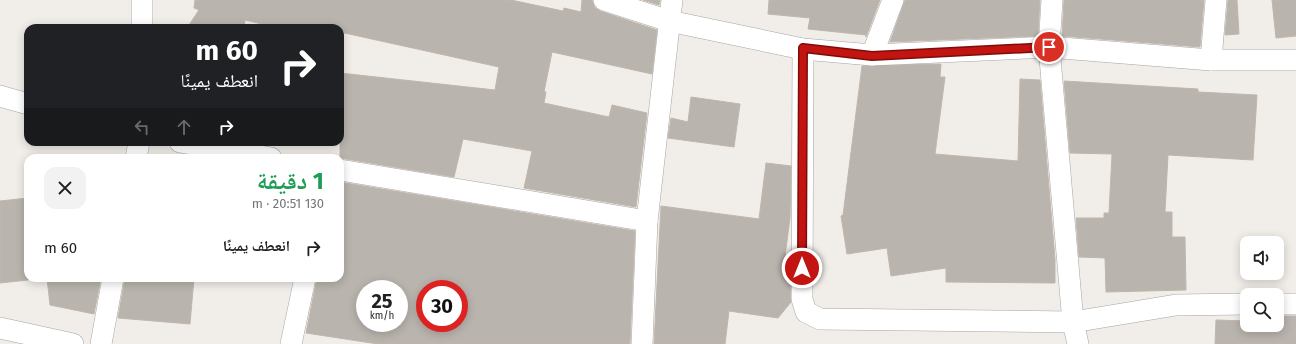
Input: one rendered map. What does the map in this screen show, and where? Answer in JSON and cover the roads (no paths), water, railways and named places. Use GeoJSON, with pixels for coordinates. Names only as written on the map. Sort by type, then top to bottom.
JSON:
{"type":"FeatureCollection","features":[{"type":"Feature","properties":{"kind":"street"},"geometry":{"type":"LineString","coordinates":[[142,0],[142,24]]}},
{"type":"Feature","properties":{"kind":"street"},"geometry":{"type":"LineString","coordinates":[[604,0],[670,21],[803,48],[872,56],[1049,47],[1211,60],[1296,60]]}},
{"type":"Feature","properties":{"kind":"street"},"geometry":{"type":"LineString","coordinates":[[642,344],[647,221],[672,0]]}},
{"type":"Feature","properties":{"kind":"street"},"geometry":{"type":"LineString","coordinates":[[872,56],[893,0]]}},
{"type":"Feature","properties":{"kind":"street"},"geometry":{"type":"LineString","coordinates":[[1052,0],[1049,47],[1073,322],[1078,344]]}},
{"type":"Feature","properties":{"kind":"street"},"geometry":{"type":"LineString","coordinates":[[1211,60],[1216,0]]}},
{"type":"Feature","properties":{"kind":"street"},"geometry":{"type":"LineString","coordinates":[[803,48],[802,299],[806,312],[820,319],[1073,322],[1176,305],[1240,304]]}},
{"type":"Feature","properties":{"kind":"street"},"geometry":{"type":"LineString","coordinates":[[0,96],[24,103]]}},
{"type":"Feature","properties":{"kind":"street"},"geometry":{"type":"LineString","coordinates":[[203,146],[248,154]]}},
{"type":"Feature","properties":{"kind":"street"},"geometry":{"type":"LineString","coordinates":[[344,171],[647,221]]}},
{"type":"Feature","properties":{"kind":"street"},"geometry":{"type":"LineString","coordinates":[[101,344],[112,282]]}},
{"type":"Feature","properties":{"kind":"street"},"geometry":{"type":"LineString","coordinates":[[291,344],[304,282]]}},
{"type":"Feature","properties":{"kind":"street"},"geometry":{"type":"LineString","coordinates":[[1284,304],[1296,304]]}},
{"type":"Feature","properties":{"kind":"street"},"geometry":{"type":"LineString","coordinates":[[0,328],[73,344]]}}]}
